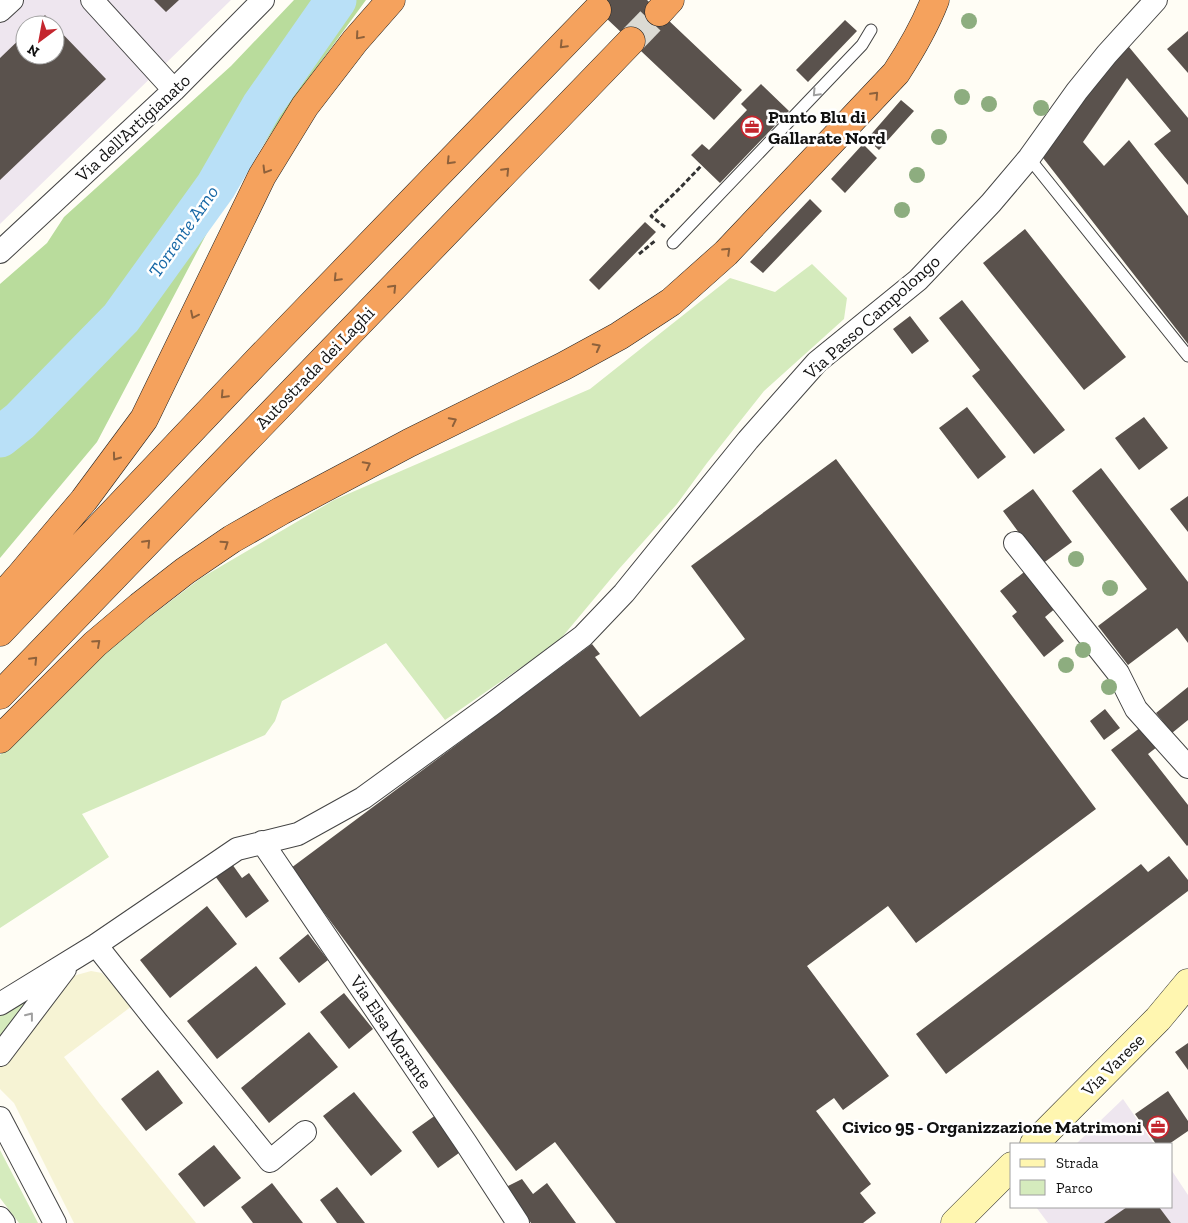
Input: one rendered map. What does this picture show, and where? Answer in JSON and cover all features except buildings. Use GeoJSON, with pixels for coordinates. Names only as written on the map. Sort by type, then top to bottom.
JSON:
{"type":"FeatureCollection","features":[{"type":"Feature","properties":{"kind":"highway"},"geometry":{"type":"LineString","coordinates":[[0,598],[84,500],[144,418],[262,176],[305,106],[355,41],[391,0]]}},
{"type":"Feature","properties":{"kind":"highway"},"geometry":{"type":"LineString","coordinates":[[0,739],[110,631],[185,571],[232,539],[409,443],[619,336],[671,302],[726,253],[896,73],[909,52],[935,0]]}},
{"type":"Feature","properties":{"kind":"highway"},"geometry":{"type":"LineString","coordinates":[[0,632],[261,356],[597,10]]}},
{"type":"Feature","properties":{"kind":"highway","name":"Autostrada dei Laghi"},"geometry":{"type":"LineString","coordinates":[[0,695],[631,42]]}},
{"type":"Feature","properties":{"kind":"main road","name":"Via Varese"},"geometry":{"type":"LineString","coordinates":[[1035,1143],[1153,1024],[1188,983]]}},
{"type":"Feature","properties":{"kind":"main road"},"geometry":{"type":"LineString","coordinates":[[955,1223],[1010,1168]]}},
{"type":"Feature","properties":{"kind":"street"},"geometry":{"type":"LineString","coordinates":[[0,11],[12,0]]}},
{"type":"Feature","properties":{"kind":"street"},"geometry":{"type":"LineString","coordinates":[[92,0],[174,90]]}},
{"type":"Feature","properties":{"kind":"street","name":"Via dell'Artigianato"},"geometry":{"type":"LineString","coordinates":[[0,252],[174,90],[263,0]]}},
{"type":"Feature","properties":{"kind":"street","name":"Via Passo Campolongo"},"geometry":{"type":"LineString","coordinates":[[262,842],[298,834],[363,798],[583,636],[624,593],[748,440],[817,362],[918,280],[991,202],[1029,158],[1112,48],[1156,0]]}},
{"type":"Feature","properties":{"kind":"street"},"geometry":{"type":"LineString","coordinates":[[1015,543],[1118,672],[1136,709],[1188,766]]}},
{"type":"Feature","properties":{"kind":"street"},"geometry":{"type":"LineString","coordinates":[[0,1004],[96,945],[238,849],[262,842]]}},
{"type":"Feature","properties":{"kind":"street","name":"Via Elsa Morante"},"geometry":{"type":"LineString","coordinates":[[262,842],[518,1223]]}},
{"type":"Feature","properties":{"kind":"street"},"geometry":{"type":"LineString","coordinates":[[96,945],[270,1161],[305,1132]]}},
{"type":"Feature","properties":{"kind":"street"},"geometry":{"type":"LineString","coordinates":[[0,1055],[74,959]]}},
{"type":"Feature","properties":{"kind":"street"},"geometry":{"type":"LineString","coordinates":[[0,1118],[55,1223]]}},
{"type":"Feature","properties":{"kind":"street"},"geometry":{"type":"LineString","coordinates":[[0,1218],[4,1223]]}},
{"type":"Feature","properties":{"kind":"lane"},"geometry":{"type":"LineString","coordinates":[[673,243],[862,45],[871,30]]}},
{"type":"Feature","properties":{"kind":"lane"},"geometry":{"type":"LineString","coordinates":[[1029,158],[1188,356]]}},
{"type":"Feature","properties":{"kind":"path"},"geometry":{"type":"LineString","coordinates":[[668,230],[652,216],[702,165]]}},
{"type":"Feature","properties":{"kind":"path"},"geometry":{"type":"LineString","coordinates":[[639,254],[661,236]]}},
{"type":"Feature","properties":{"kind":"shaded area"},"geometry":{"type":"Polygon","coordinates":[[[0,0],[231,0],[0,224],[0,0]]]}},
{"type":"Feature","properties":{"kind":"shaded area"},"geometry":{"type":"Polygon","coordinates":[[[91,971],[102,973],[132,1006],[64,1057],[196,1223],[74,1223],[14,1103],[0,1089],[0,1064],[73,976],[91,971]]]}},
{"type":"Feature","properties":{"kind":"shaded area"},"geometry":{"type":"Polygon","coordinates":[[[1123,1099],[1153,1143],[1077,1143],[1123,1099]]]}},
{"type":"Feature","properties":{"kind":"shaded area"},"geometry":{"type":"Polygon","coordinates":[[[1173,1172],[1188,1195],[1188,1223],[1048,1223],[1037,1208],[1173,1208],[1173,1172]]]}},
{"type":"Feature","properties":{"kind":"green space"},"geometry":{"type":"Polygon","coordinates":[[[294,0],[366,0],[298,93],[217,214],[97,442],[0,558],[0,284],[47,243],[64,217],[231,66],[294,0]]]}},
{"type":"Feature","properties":{"kind":"green space"},"geometry":{"type":"Polygon","coordinates":[[[812,264],[847,298],[844,319],[764,391],[677,504],[558,642],[445,720],[386,643],[282,701],[275,721],[265,735],[82,814],[109,857],[0,928],[0,755],[104,652],[201,578],[334,500],[590,389],[730,278],[775,292],[812,264]]]}},
{"type":"Feature","properties":{"kind":"green space"},"geometry":{"type":"Polygon","coordinates":[[[45,986],[0,1041],[0,1014],[45,986]]]}},
{"type":"Feature","properties":{"kind":"green space"},"geometry":{"type":"Polygon","coordinates":[[[0,1150],[38,1223],[19,1223],[0,1198],[0,1150]]]}},
{"type":"Feature","properties":{"kind":"waterway","name":"Torrente Arno"},"geometry":{"type":"LineString","coordinates":[[0,437],[20,421],[121,318],[216,186],[262,106],[336,0]]}},
{"type":"Feature","properties":{"kind":"tunnel"},"geometry":{"type":"LineString","coordinates":[[631,41],[659,12]]}},
{"type":"Feature","properties":{"kind":"place","name":"Punto Blu di Gallarate Nord"},"geometry":{"type":"Point","coordinates":[752,127]}},
{"type":"Feature","properties":{"kind":"place","name":"Civico 95 - Organizzazione Matrimoni"},"geometry":{"type":"Point","coordinates":[1158,1127]}}]}
